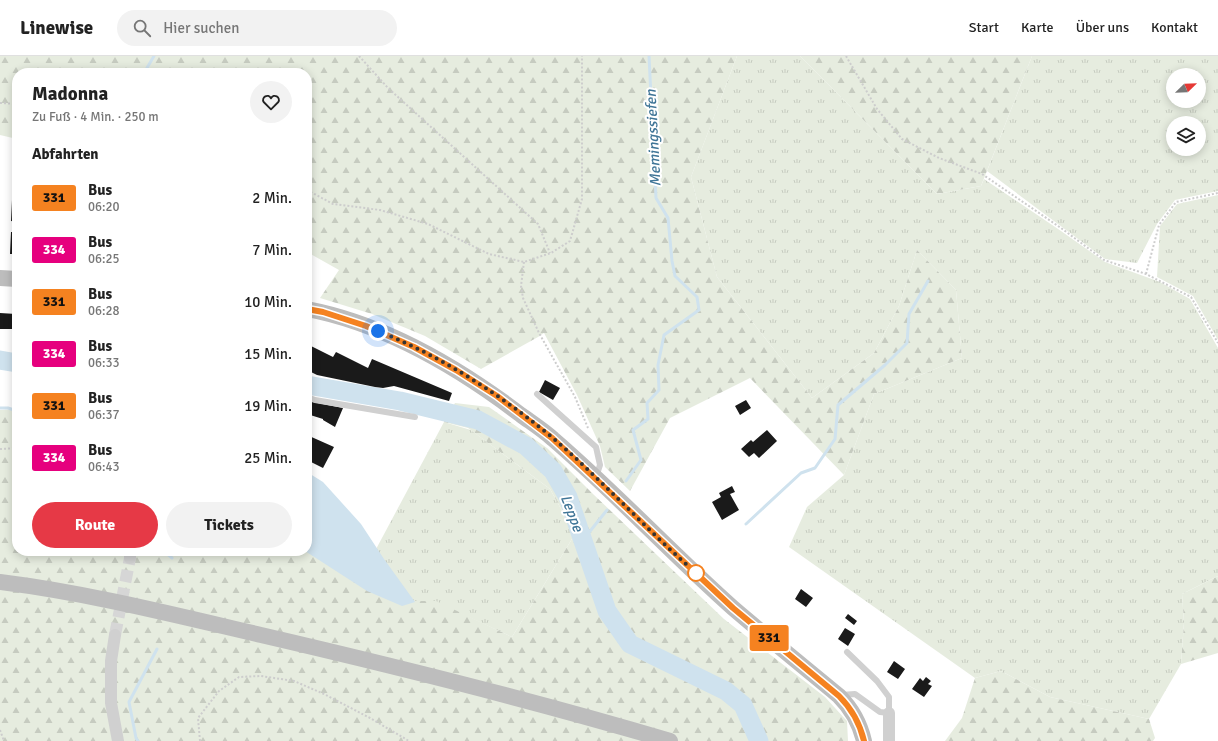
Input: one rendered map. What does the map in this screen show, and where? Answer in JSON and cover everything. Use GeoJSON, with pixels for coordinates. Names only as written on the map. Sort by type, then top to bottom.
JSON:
{"type":"FeatureCollection","features":[{"type":"Feature","properties":{"kind":"main road"},"geometry":{"type":"LineString","coordinates":[[0,278],[12,278]]}},
{"type":"Feature","properties":{"kind":"main road"},"geometry":{"type":"LineString","coordinates":[[312,310],[366,326],[414,347],[456,370],[497,396],[552,438],[733,608],[839,696],[849,706],[857,720],[864,741]]}},
{"type":"Feature","properties":{"kind":"main road"},"geometry":{"type":"LineString","coordinates":[[0,582],[90,597],[353,656],[517,697],[670,741]]}},
{"type":"Feature","properties":{"kind":"street"},"geometry":{"type":"LineString","coordinates":[[115,635],[111,662],[111,704],[118,741]]}},
{"type":"Feature","properties":{"kind":"street"},"geometry":{"type":"LineString","coordinates":[[889,713],[889,741]]}},
{"type":"Feature","properties":{"kind":"lane"},"geometry":{"type":"LineString","coordinates":[[537,394],[596,447],[600,465],[596,478]]}},
{"type":"Feature","properties":{"kind":"lane"},"geometry":{"type":"LineString","coordinates":[[312,399],[415,417]]}},
{"type":"Feature","properties":{"kind":"lane"},"geometry":{"type":"LineString","coordinates":[[839,696],[855,694],[880,712],[889,713],[888,697],[877,681],[847,652]]}},
{"type":"Feature","properties":{"kind":"path"},"geometry":{"type":"LineString","coordinates":[[359,56],[388,88],[538,224],[551,253]]}},
{"type":"Feature","properties":{"kind":"path"},"geometry":{"type":"LineString","coordinates":[[312,193],[333,204],[380,210],[428,224],[488,254],[524,262],[551,253],[570,240],[582,199],[582,56]]}},
{"type":"Feature","properties":{"kind":"path"},"geometry":{"type":"LineString","coordinates":[[846,56],[877,109],[902,139],[939,158],[982,174],[1061,228],[1104,260],[1146,274],[1191,297],[1218,343]]}},
{"type":"Feature","properties":{"kind":"path"},"geometry":{"type":"LineString","coordinates":[[0,102],[12,103]]}},
{"type":"Feature","properties":{"kind":"path"},"geometry":{"type":"LineString","coordinates":[[1146,274],[1159,225],[1176,202],[1218,193]]}},
{"type":"Feature","properties":{"kind":"path"},"geometry":{"type":"LineString","coordinates":[[524,262],[521,286],[524,298],[539,333],[575,397],[596,447]]}},
{"type":"Feature","properties":{"kind":"path"},"geometry":{"type":"LineString","coordinates":[[0,449],[12,448]]}},
{"type":"Feature","properties":{"kind":"path"},"geometry":{"type":"LineString","coordinates":[[200,741],[198,718],[219,691],[239,677],[261,676],[294,681],[324,694],[410,741]]}},
{"type":"Feature","properties":{"kind":"path"},"geometry":{"type":"LineString","coordinates":[[0,730],[4,741]]}},
{"type":"Feature","properties":{"kind":"green space"},"geometry":{"type":"Polygon","coordinates":[[[0,56],[737,56],[691,177],[717,277],[812,398],[874,353],[899,306],[917,250],[956,290],[962,358],[874,394],[844,475],[750,378],[670,418],[630,491],[605,467],[600,446],[577,395],[544,333],[481,369],[425,336],[372,314],[320,298],[339,270],[312,255],[312,68],[12,68],[12,138],[0,135],[0,56]]]}},
{"type":"Feature","properties":{"kind":"green space"},"geometry":{"type":"Polygon","coordinates":[[[737,56],[800,56],[937,194],[981,186],[984,179],[1105,262],[1160,282],[1190,299],[1218,348],[1218,576],[1182,594],[1184,622],[1181,664],[1149,719],[1050,697],[1001,671],[975,678],[789,547],[807,507],[844,475],[874,394],[962,358],[956,290],[917,250],[899,306],[874,353],[812,398],[717,277],[691,177],[737,56]]]}},
{"type":"Feature","properties":{"kind":"green space"},"geometry":{"type":"Polygon","coordinates":[[[800,56],[1032,56],[981,186],[937,194],[800,56]]]}},
{"type":"Feature","properties":{"kind":"green space"},"geometry":{"type":"Polygon","coordinates":[[[1032,56],[1218,56],[1218,191],[1175,200],[1157,224],[1137,263],[1105,259],[987,171],[1032,56]]]}},
{"type":"Feature","properties":{"kind":"green space"},"geometry":{"type":"Polygon","coordinates":[[[1218,195],[1218,340],[1193,296],[1157,277],[1160,226],[1177,204],[1218,195]]]}},
{"type":"Feature","properties":{"kind":"green space"},"geometry":{"type":"Polygon","coordinates":[[[455,403],[489,407],[547,448],[724,619],[825,697],[847,721],[848,741],[0,741],[0,410],[12,409],[12,556],[312,556],[312,554],[396,601],[436,601],[512,637],[575,534],[550,489],[468,428],[444,422],[455,403]]]}},
{"type":"Feature","properties":{"kind":"green space"},"geometry":{"type":"Polygon","coordinates":[[[444,422],[471,430],[550,489],[575,534],[512,637],[436,602],[396,601],[375,551],[444,422]]]}},
{"type":"Feature","properties":{"kind":"green space"},"geometry":{"type":"Polygon","coordinates":[[[1218,576],[1218,653],[1181,664],[1184,622],[1182,594],[1218,576]]]}},
{"type":"Feature","properties":{"kind":"green space"},"geometry":{"type":"Polygon","coordinates":[[[1001,671],[1050,697],[1149,719],[1155,738],[1153,741],[945,741],[962,718],[975,678],[1001,671]]]}},
{"type":"Feature","properties":{"kind":"water"},"geometry":{"type":"Polygon","coordinates":[[[312,475],[323,482],[361,524],[415,602],[402,606],[367,591],[312,556],[312,475]]]}},
{"type":"Feature","properties":{"kind":"building"},"geometry":{"type":"Polygon","coordinates":[[[12,200],[12,221],[11,221],[12,200]]]}},
{"type":"Feature","properties":{"kind":"building"},"geometry":{"type":"Polygon","coordinates":[[[11,232],[12,232],[12,254],[10,254],[11,232]]]}},
{"type":"Feature","properties":{"kind":"building"},"geometry":{"type":"Polygon","coordinates":[[[0,313],[12,314],[12,329],[0,329],[0,313]]]}},
{"type":"Feature","properties":{"kind":"building"},"geometry":{"type":"Polygon","coordinates":[[[312,346],[333,357],[336,352],[368,368],[372,359],[452,393],[449,401],[394,386],[383,388],[375,387],[317,375],[312,372],[312,346]]]}},
{"type":"Feature","properties":{"kind":"building"},"geometry":{"type":"Polygon","coordinates":[[[545,380],[560,388],[553,400],[539,392],[545,380]]]}},
{"type":"Feature","properties":{"kind":"building"},"geometry":{"type":"Polygon","coordinates":[[[746,400],[751,408],[740,415],[735,406],[746,400]]]}},
{"type":"Feature","properties":{"kind":"building"},"geometry":{"type":"Polygon","coordinates":[[[312,402],[343,408],[335,427],[323,419],[312,416],[312,402]]]}},
{"type":"Feature","properties":{"kind":"building"},"geometry":{"type":"Polygon","coordinates":[[[767,430],[777,441],[759,458],[754,453],[749,457],[741,449],[751,440],[753,442],[767,430]]]}},
{"type":"Feature","properties":{"kind":"building"},"geometry":{"type":"Polygon","coordinates":[[[312,437],[334,447],[323,468],[312,462],[312,437]]]}},
{"type":"Feature","properties":{"kind":"building"},"geometry":{"type":"Polygon","coordinates":[[[732,486],[735,492],[730,494],[739,510],[722,520],[712,502],[721,497],[719,493],[732,486]]]}},
{"type":"Feature","properties":{"kind":"building"},"geometry":{"type":"Polygon","coordinates":[[[801,589],[813,598],[806,607],[795,599],[801,589]]]}},
{"type":"Feature","properties":{"kind":"building"},"geometry":{"type":"Polygon","coordinates":[[[848,614],[857,621],[854,625],[845,618],[848,614]]]}},
{"type":"Feature","properties":{"kind":"building"},"geometry":{"type":"Polygon","coordinates":[[[845,628],[855,634],[848,646],[838,639],[845,628]]]}},
{"type":"Feature","properties":{"kind":"building"},"geometry":{"type":"Polygon","coordinates":[[[894,661],[905,669],[898,679],[887,672],[894,661]]]}},
{"type":"Feature","properties":{"kind":"building"},"geometry":{"type":"Polygon","coordinates":[[[926,677],[931,681],[928,684],[932,686],[924,697],[912,689],[920,678],[923,681],[926,677]]]}},
{"type":"Feature","properties":{"kind":"waterway"},"geometry":{"type":"LineString","coordinates":[[147,68],[154,56]]}},
{"type":"Feature","properties":{"kind":"waterway","name":"Memingssiefen"},"geometry":{"type":"LineString","coordinates":[[626,481],[641,460],[633,430],[648,419],[647,403],[659,390],[658,365],[664,335],[699,310],[697,297],[675,276],[668,218],[656,198],[649,56]]}},
{"type":"Feature","properties":{"kind":"waterway"},"geometry":{"type":"LineString","coordinates":[[746,524],[801,473],[815,468],[835,439],[838,405],[885,365],[907,343],[909,314],[928,281]]}},
{"type":"Feature","properties":{"kind":"waterway","name":"Leppe"},"geometry":{"type":"LineString","coordinates":[[0,360],[12,362]]}},
{"type":"Feature","properties":{"kind":"waterway","name":"Leppe"},"geometry":{"type":"LineString","coordinates":[[312,386],[400,401],[478,420],[526,446],[553,471],[568,497],[607,611],[630,644],[726,691],[743,705],[759,741]]}},
{"type":"Feature","properties":{"kind":"waterway"},"geometry":{"type":"LineString","coordinates":[[0,408],[12,409]]}},
{"type":"Feature","properties":{"kind":"waterway","name":"Memingssiefen"},"geometry":{"type":"LineString","coordinates":[[583,540],[607,510]]}},
{"type":"Feature","properties":{"kind":"waterway"},"geometry":{"type":"LineString","coordinates":[[138,741],[136,738],[129,702],[157,649]]}},
{"type":"Feature","properties":{"kind":"tunnel"},"geometry":{"type":"LineString","coordinates":[[115,635],[130,558]]}},
{"type":"Feature","properties":{"kind":"bus line","name":"331"},"geometry":{"type":"LineString","coordinates":[[312,310],[366,326],[414,347],[456,370],[497,396],[552,438],[733,608],[839,696],[849,706],[857,720],[864,741]]}},
{"type":"Feature","properties":{"kind":"route"},"geometry":{"type":"LineString","coordinates":[[378,331],[414,347],[456,370],[497,396],[552,438],[696,573]]}}]}
